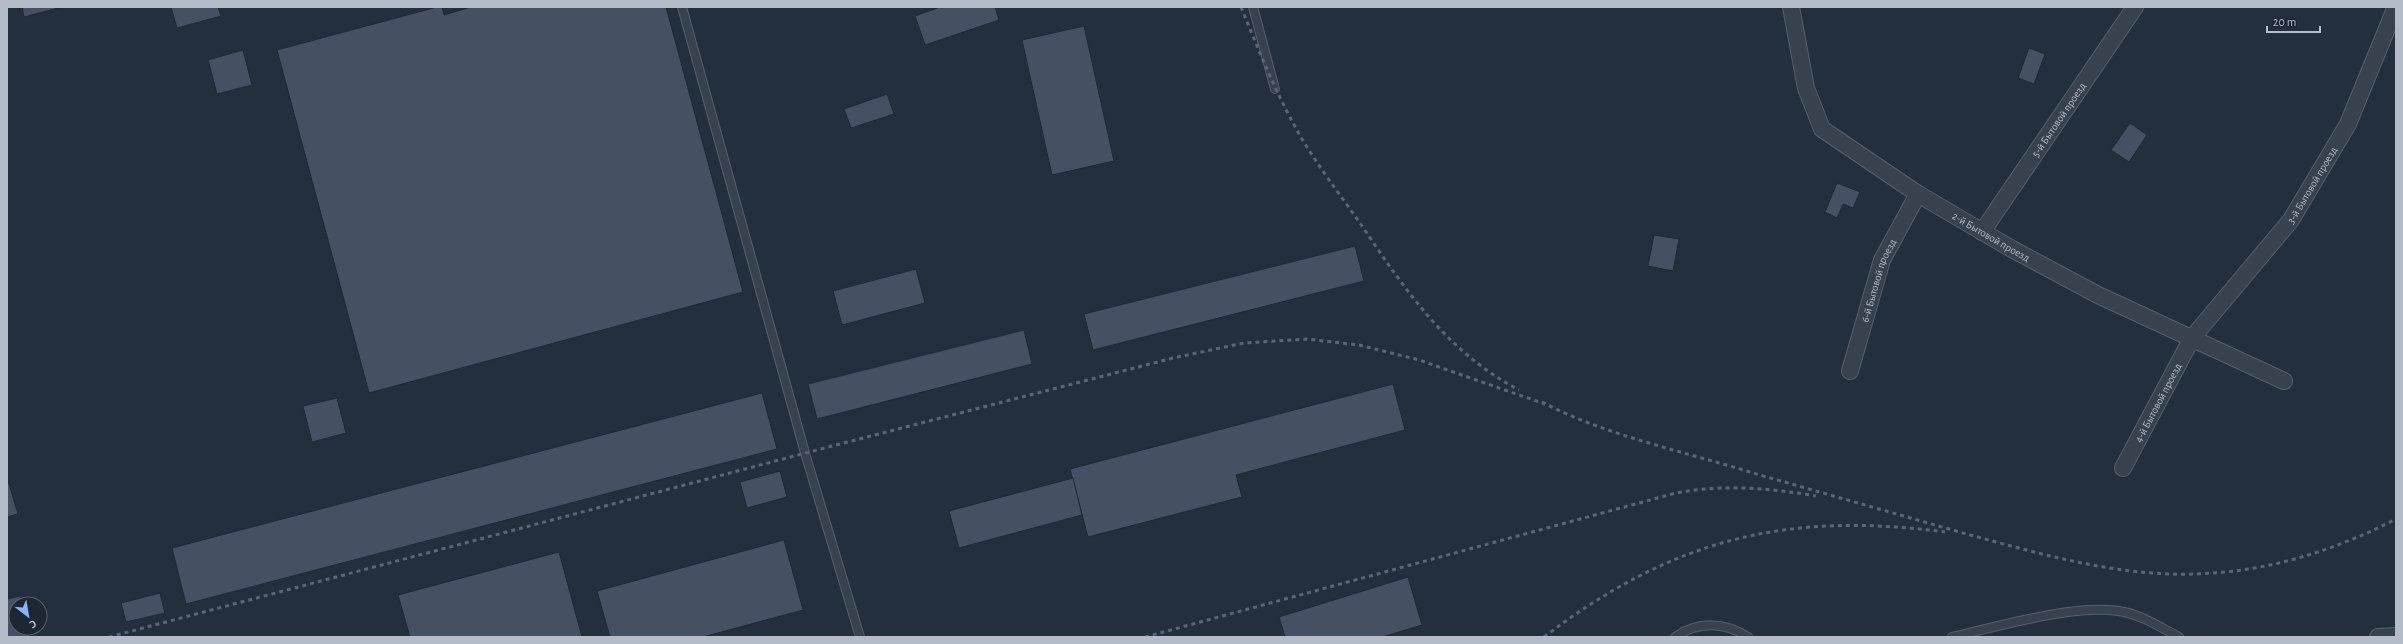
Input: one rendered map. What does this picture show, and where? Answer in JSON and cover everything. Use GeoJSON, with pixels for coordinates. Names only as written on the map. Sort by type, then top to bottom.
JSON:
{"type":"FeatureCollection","features":[{"type":"Feature","properties":{"kind":"street","name":"2-й Бытовой проезд"},"geometry":{"type":"LineString","coordinates":[[1791,7],[1806,88],[1822,129],[1918,194],[1982,232],[2098,295],[2284,381]]}},
{"type":"Feature","properties":{"kind":"street","name":"5-й Бытовой проезд"},"geometry":{"type":"LineString","coordinates":[[1982,232],[2135,7]]}},
{"type":"Feature","properties":{"kind":"street","name":"3-й Бытовой проезд"},"geometry":{"type":"LineString","coordinates":[[2192,338],[2291,220],[2348,124],[2394,9]]}},
{"type":"Feature","properties":{"kind":"street","name":"6-й Бытовой проезд"},"geometry":{"type":"LineString","coordinates":[[1850,371],[1882,260],[1918,194]]}},
{"type":"Feature","properties":{"kind":"street","name":"4-й Бытовой проезд"},"geometry":{"type":"LineString","coordinates":[[2123,468],[2192,338]]}},
{"type":"Feature","properties":{"kind":"street"},"geometry":{"type":"LineString","coordinates":[[2378,637],[2396,636]]}},
{"type":"Feature","properties":{"kind":"lane"},"geometry":{"type":"LineString","coordinates":[[682,7],[805,453],[860,637]]}},
{"type":"Feature","properties":{"kind":"lane"},"geometry":{"type":"LineString","coordinates":[[1253,7],[1275,89]]}},
{"type":"Feature","properties":{"kind":"lane"},"geometry":{"type":"LineString","coordinates":[[1952,637],[2052,615],[2096,610],[2124,612],[2180,637]]}},
{"type":"Feature","properties":{"kind":"lane"},"geometry":{"type":"LineString","coordinates":[[1676,637],[1683,632],[1708,624],[1737,629],[1748,637]]}},
{"type":"Feature","properties":{"kind":"building"},"geometry":{"type":"Polygon","coordinates":[[[22,7],[62,7],[24,17],[22,7]]]}},
{"type":"Feature","properties":{"kind":"building"},"geometry":{"type":"Polygon","coordinates":[[[171,7],[218,7],[221,16],[177,28],[171,7]]]}},
{"type":"Feature","properties":{"kind":"building"},"geometry":{"type":"Polygon","coordinates":[[[437,7],[442,7],[444,15],[471,7],[666,7],[743,292],[369,393],[277,50],[437,7]]]}},
{"type":"Feature","properties":{"kind":"building"},"geometry":{"type":"Polygon","coordinates":[[[940,7],[995,7],[999,20],[925,45],[915,16],[940,7]]]}},
{"type":"Feature","properties":{"kind":"building"},"geometry":{"type":"Polygon","coordinates":[[[1084,26],[1114,161],[1052,175],[1022,40],[1084,26]]]}},
{"type":"Feature","properties":{"kind":"building"},"geometry":{"type":"Polygon","coordinates":[[[2029,48],[2045,54],[2034,84],[2018,78],[2029,48]]]}},
{"type":"Feature","properties":{"kind":"building"},"geometry":{"type":"Polygon","coordinates":[[[243,50],[252,85],[217,94],[208,60],[243,50]]]}},
{"type":"Feature","properties":{"kind":"building"},"geometry":{"type":"Polygon","coordinates":[[[887,94],[894,114],[851,128],[844,109],[887,94]]]}},
{"type":"Feature","properties":{"kind":"building"},"geometry":{"type":"Polygon","coordinates":[[[2130,123],[2147,135],[2129,162],[2111,150],[2130,123]]]}},
{"type":"Feature","properties":{"kind":"building"},"geometry":{"type":"Polygon","coordinates":[[[1837,183],[1860,192],[1853,208],[1843,204],[1837,218],[1825,212],[1837,183]]]}},
{"type":"Feature","properties":{"kind":"building"},"geometry":{"type":"Polygon","coordinates":[[[1654,235],[1679,239],[1673,271],[1648,266],[1654,235]]]}},
{"type":"Feature","properties":{"kind":"building"},"geometry":{"type":"Polygon","coordinates":[[[1355,246],[1364,281],[1093,350],[1084,314],[1355,246]]]}},
{"type":"Feature","properties":{"kind":"building"},"geometry":{"type":"Polygon","coordinates":[[[916,269],[925,303],[842,325],[833,291],[916,269]]]}},
{"type":"Feature","properties":{"kind":"building"},"geometry":{"type":"Polygon","coordinates":[[[1024,330],[1032,364],[817,419],[808,384],[1024,330]]]}},
{"type":"Feature","properties":{"kind":"building"},"geometry":{"type":"Polygon","coordinates":[[[1393,384],[1405,430],[1236,475],[1242,497],[1088,537],[1070,469],[1393,384]]]}},
{"type":"Feature","properties":{"kind":"building"},"geometry":{"type":"Polygon","coordinates":[[[762,393],[777,449],[186,604],[172,548],[762,393]]]}},
{"type":"Feature","properties":{"kind":"building"},"geometry":{"type":"Polygon","coordinates":[[[337,398],[346,433],[312,442],[303,406],[337,398]]]}},
{"type":"Feature","properties":{"kind":"building"},"geometry":{"type":"Polygon","coordinates":[[[780,471],[787,497],[747,508],[740,482],[780,471]]]}},
{"type":"Feature","properties":{"kind":"building"},"geometry":{"type":"Polygon","coordinates":[[[7,477],[18,514],[7,517],[7,477]]]}},
{"type":"Feature","properties":{"kind":"building"},"geometry":{"type":"Polygon","coordinates":[[[1073,478],[1082,515],[959,548],[949,511],[1073,478]]]}},
{"type":"Feature","properties":{"kind":"building"},"geometry":{"type":"Polygon","coordinates":[[[784,540],[803,610],[703,637],[610,637],[597,591],[784,540]]]}},
{"type":"Feature","properties":{"kind":"building"},"geometry":{"type":"Polygon","coordinates":[[[559,552],[582,637],[410,637],[398,595],[559,552]]]}},
{"type":"Feature","properties":{"kind":"building"},"geometry":{"type":"Polygon","coordinates":[[[1408,577],[1422,625],[1382,637],[1285,637],[1279,617],[1408,577]]]}},
{"type":"Feature","properties":{"kind":"building"},"geometry":{"type":"Polygon","coordinates":[[[160,593],[165,613],[126,622],[121,603],[160,593]]]}},
{"type":"Feature","properties":{"kind":"building"},"geometry":{"type":"Polygon","coordinates":[[[7,599],[8,636],[30,637],[7,637],[7,599]]]}},
{"type":"Feature","properties":{"kind":"railway"},"geometry":{"type":"LineString","coordinates":[[1241,7],[1277,91],[1302,139],[1395,274],[1449,339],[1493,375],[1519,390]]}},
{"type":"Feature","properties":{"kind":"railway"},"geometry":{"type":"LineString","coordinates":[[109,637],[836,445],[1173,358],[1244,343],[1306,339],[1359,345],[1419,360],[1545,404]]}},
{"type":"Feature","properties":{"kind":"railway"},"geometry":{"type":"LineString","coordinates":[[1542,402],[1566,414],[1592,424],[1673,450],[1963,533],[2055,557],[2118,569],[2149,573],[2181,574],[2237,571],[2260,567],[2284,562],[2330,548],[2396,519]]}},
{"type":"Feature","properties":{"kind":"railway"},"geometry":{"type":"LineString","coordinates":[[1145,637],[1676,493],[1694,490],[1746,488],[1816,496]]}},
{"type":"Feature","properties":{"kind":"railway"},"geometry":{"type":"LineString","coordinates":[[1544,637],[1592,603],[1639,576],[1686,555],[1733,540],[1782,530],[1833,526],[1887,526],[1945,532]]}}]}
